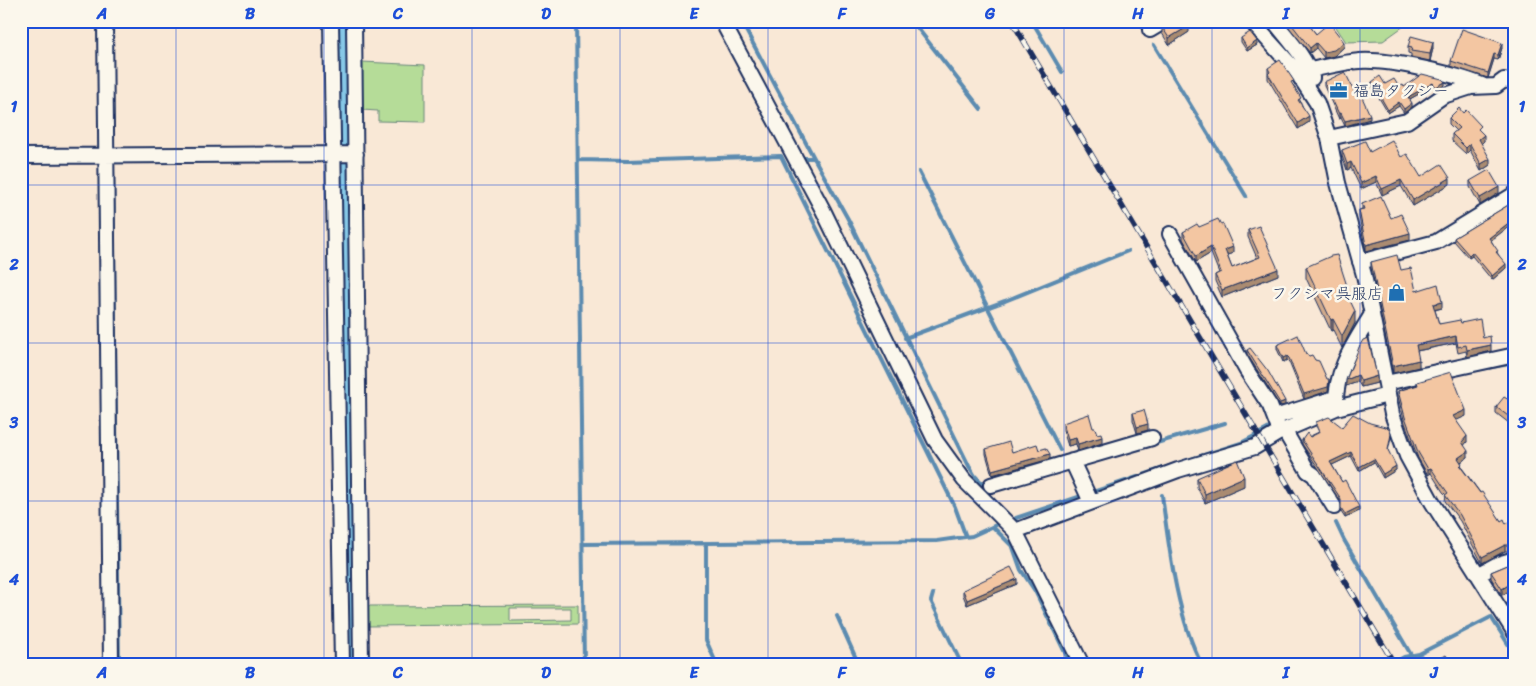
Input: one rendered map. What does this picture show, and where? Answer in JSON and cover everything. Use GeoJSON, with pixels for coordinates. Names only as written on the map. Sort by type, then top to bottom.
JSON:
{"type":"FeatureCollection","features":[{"type":"Feature","properties":{"kind":"street"},"geometry":{"type":"LineString","coordinates":[[105,21],[111,155],[111,665]]}},
{"type":"Feature","properties":{"kind":"street"},"geometry":{"type":"LineString","coordinates":[[331,21],[344,154],[361,665]]}},
{"type":"Feature","properties":{"kind":"street"},"geometry":{"type":"LineString","coordinates":[[342,665],[344,154],[354,21]]}},
{"type":"Feature","properties":{"kind":"street"},"geometry":{"type":"LineString","coordinates":[[722,21],[823,210],[935,440],[964,480],[1015,532],[1082,665]]}},
{"type":"Feature","properties":{"kind":"street"},"geometry":{"type":"LineString","coordinates":[[1150,30],[1165,21]]}},
{"type":"Feature","properties":{"kind":"street"},"geometry":{"type":"LineString","coordinates":[[1252,21],[1296,72],[1317,103]]}},
{"type":"Feature","properties":{"kind":"street"},"geometry":{"type":"LineString","coordinates":[[1274,21],[1310,70],[1317,103],[1329,138],[1338,183],[1360,262],[1392,414],[1407,456],[1432,502],[1515,633]]}},
{"type":"Feature","properties":{"kind":"street"},"geometry":{"type":"LineString","coordinates":[[1310,70],[1360,61],[1382,62],[1466,79],[1485,86]]}},
{"type":"Feature","properties":{"kind":"street"},"geometry":{"type":"LineString","coordinates":[[1329,138],[1407,121],[1443,96],[1471,87],[1496,86],[1504,80],[1515,82]]}},
{"type":"Feature","properties":{"kind":"street"},"geometry":{"type":"LineString","coordinates":[[21,156],[344,154]]}},
{"type":"Feature","properties":{"kind":"street"},"geometry":{"type":"LineString","coordinates":[[1360,262],[1436,242],[1515,194]]}},
{"type":"Feature","properties":{"kind":"street"},"geometry":{"type":"LineString","coordinates":[[1170,234],[1278,426],[1308,471],[1314,475],[1334,507]]}},
{"type":"Feature","properties":{"kind":"street"},"geometry":{"type":"LineString","coordinates":[[1336,403],[1342,363],[1372,314]]}},
{"type":"Feature","properties":{"kind":"street"},"geometry":{"type":"LineString","coordinates":[[1015,532],[1088,496],[1255,447],[1278,426],[1336,403],[1387,389],[1450,367],[1509,358],[1515,355]]}},
{"type":"Feature","properties":{"kind":"street"},"geometry":{"type":"LineString","coordinates":[[991,485],[1074,465],[1152,438]]}},
{"type":"Feature","properties":{"kind":"street"},"geometry":{"type":"LineString","coordinates":[[1074,465],[1088,496]]}},
{"type":"Feature","properties":{"kind":"street"},"geometry":{"type":"LineString","coordinates":[[1478,575],[1515,559]]}},
{"type":"Feature","properties":{"kind":"green space"},"geometry":{"type":"Polygon","coordinates":[[[1332,21],[1411,21],[1383,41],[1346,42],[1332,21]]]}},
{"type":"Feature","properties":{"kind":"green space"},"geometry":{"type":"Polygon","coordinates":[[[362,62],[425,65],[425,122],[378,121],[378,111],[362,110],[362,62]]]}},
{"type":"Feature","properties":{"kind":"green space"},"geometry":{"type":"Polygon","coordinates":[[[578,605],[578,624],[367,626],[367,606],[578,605]],[[510,608],[510,621],[571,620],[571,608],[510,608]]]}},
{"type":"Feature","properties":{"kind":"building"},"geometry":{"type":"Polygon","coordinates":[[[1171,21],[1186,21],[1189,26],[1169,38],[1162,27],[1171,21]]]}},
{"type":"Feature","properties":{"kind":"building"},"geometry":{"type":"Polygon","coordinates":[[[1289,21],[1306,21],[1316,34],[1329,23],[1344,42],[1334,50],[1324,52],[1316,43],[1310,48],[1289,21]]]}},
{"type":"Feature","properties":{"kind":"building"},"geometry":{"type":"Polygon","coordinates":[[[1462,29],[1502,43],[1498,55],[1494,54],[1488,73],[1451,61],[1462,29]]]}},
{"type":"Feature","properties":{"kind":"building"},"geometry":{"type":"Polygon","coordinates":[[[1250,32],[1257,41],[1247,48],[1241,38],[1250,32]]]}},
{"type":"Feature","properties":{"kind":"building"},"geometry":{"type":"Polygon","coordinates":[[[1411,36],[1433,42],[1430,54],[1411,51],[1412,48],[1408,47],[1411,36]]]}},
{"type":"Feature","properties":{"kind":"building"},"geometry":{"type":"Polygon","coordinates":[[[1280,60],[1294,81],[1291,82],[1301,98],[1298,100],[1309,116],[1298,123],[1268,74],[1270,72],[1268,68],[1280,60]]]}},
{"type":"Feature","properties":{"kind":"building"},"geometry":{"type":"Polygon","coordinates":[[[1345,72],[1357,97],[1361,95],[1370,115],[1345,121],[1341,113],[1339,114],[1324,82],[1345,72]]]}},
{"type":"Feature","properties":{"kind":"building"},"geometry":{"type":"Polygon","coordinates":[[[1422,74],[1442,79],[1445,82],[1436,87],[1433,83],[1408,97],[1412,103],[1404,109],[1399,102],[1388,110],[1372,82],[1380,76],[1385,84],[1394,79],[1399,87],[1403,85],[1404,87],[1422,74]]]}},
{"type":"Feature","properties":{"kind":"building"},"geometry":{"type":"Polygon","coordinates":[[[1459,108],[1463,113],[1466,110],[1481,126],[1478,129],[1484,135],[1479,139],[1490,159],[1481,164],[1470,144],[1466,148],[1452,134],[1459,128],[1449,118],[1459,108]]]}},
{"type":"Feature","properties":{"kind":"building"},"geometry":{"type":"Polygon","coordinates":[[[1392,140],[1401,157],[1407,154],[1421,177],[1441,164],[1450,178],[1413,200],[1401,180],[1382,189],[1376,176],[1361,183],[1351,162],[1347,164],[1342,150],[1365,141],[1370,152],[1392,140]]]}},
{"type":"Feature","properties":{"kind":"building"},"geometry":{"type":"Polygon","coordinates":[[[1489,170],[1499,187],[1480,198],[1470,181],[1489,170]]]}},
{"type":"Feature","properties":{"kind":"building"},"geometry":{"type":"Polygon","coordinates":[[[1381,196],[1391,218],[1401,214],[1410,233],[1366,245],[1359,210],[1364,209],[1362,204],[1381,196]]]}},
{"type":"Feature","properties":{"kind":"building"},"geometry":{"type":"Polygon","coordinates":[[[1515,201],[1515,218],[1489,238],[1498,251],[1496,252],[1506,264],[1492,276],[1472,252],[1469,255],[1454,238],[1515,201]]]}},
{"type":"Feature","properties":{"kind":"building"},"geometry":{"type":"Polygon","coordinates":[[[1218,219],[1221,225],[1223,224],[1233,247],[1225,250],[1232,268],[1260,257],[1248,230],[1259,226],[1278,269],[1222,290],[1215,275],[1221,272],[1211,247],[1196,256],[1183,232],[1197,224],[1199,227],[1218,219]]]}},
{"type":"Feature","properties":{"kind":"building"},"geometry":{"type":"Polygon","coordinates":[[[1337,255],[1347,286],[1344,288],[1355,311],[1342,336],[1333,319],[1331,320],[1306,267],[1337,255]]]}},
{"type":"Feature","properties":{"kind":"building"},"geometry":{"type":"Polygon","coordinates":[[[1397,255],[1401,270],[1411,268],[1416,291],[1438,284],[1442,302],[1433,304],[1439,324],[1460,320],[1461,323],[1480,319],[1483,338],[1490,336],[1491,345],[1467,350],[1466,345],[1458,347],[1456,336],[1416,345],[1419,360],[1393,366],[1371,262],[1397,255]]]}},
{"type":"Feature","properties":{"kind":"building"},"geometry":{"type":"Polygon","coordinates":[[[1298,335],[1306,354],[1312,355],[1315,360],[1319,361],[1327,379],[1329,379],[1328,387],[1304,394],[1289,358],[1287,356],[1283,358],[1277,345],[1298,335]]]}},
{"type":"Feature","properties":{"kind":"building"},"geometry":{"type":"Polygon","coordinates":[[[1368,338],[1377,376],[1361,381],[1358,375],[1346,380],[1360,345],[1363,340],[1368,338]]]}},
{"type":"Feature","properties":{"kind":"building"},"geometry":{"type":"Polygon","coordinates":[[[1250,348],[1268,371],[1285,401],[1280,403],[1247,350],[1250,348]]]}},
{"type":"Feature","properties":{"kind":"building"},"geometry":{"type":"Polygon","coordinates":[[[1451,372],[1466,410],[1453,416],[1467,436],[1462,442],[1468,451],[1458,458],[1462,464],[1460,466],[1480,493],[1482,492],[1501,521],[1504,519],[1506,524],[1509,522],[1515,530],[1515,545],[1505,545],[1482,557],[1460,515],[1445,495],[1448,493],[1431,468],[1428,469],[1418,452],[1398,391],[1418,385],[1417,382],[1451,372]]]}},
{"type":"Feature","properties":{"kind":"building"},"geometry":{"type":"Polygon","coordinates":[[[1504,397],[1509,400],[1511,397],[1515,400],[1515,421],[1496,407],[1504,397]]]}},
{"type":"Feature","properties":{"kind":"building"},"geometry":{"type":"Polygon","coordinates":[[[1144,410],[1148,424],[1137,427],[1133,413],[1144,410]]]}},
{"type":"Feature","properties":{"kind":"building"},"geometry":{"type":"Polygon","coordinates":[[[1089,414],[1093,428],[1095,428],[1097,434],[1101,433],[1102,437],[1078,444],[1076,438],[1068,440],[1063,423],[1089,414]]]}},
{"type":"Feature","properties":{"kind":"building"},"geometry":{"type":"Polygon","coordinates":[[[1353,414],[1370,423],[1389,428],[1391,434],[1388,450],[1396,466],[1383,474],[1374,459],[1359,467],[1351,452],[1330,462],[1342,482],[1345,480],[1359,507],[1345,514],[1341,508],[1341,499],[1302,440],[1307,433],[1310,437],[1320,432],[1316,422],[1329,417],[1342,427],[1353,414]]]}},
{"type":"Feature","properties":{"kind":"building"},"geometry":{"type":"Polygon","coordinates":[[[1009,442],[1012,452],[1037,444],[1039,450],[1046,448],[1050,454],[992,470],[986,449],[1009,442]]]}},
{"type":"Feature","properties":{"kind":"building"},"geometry":{"type":"Polygon","coordinates":[[[1237,460],[1244,477],[1205,494],[1197,478],[1237,460]]]}},
{"type":"Feature","properties":{"kind":"building"},"geometry":{"type":"Polygon","coordinates":[[[1515,562],[1515,581],[1502,589],[1491,572],[1515,562]]]}},
{"type":"Feature","properties":{"kind":"building"},"geometry":{"type":"Polygon","coordinates":[[[1011,567],[1017,579],[967,600],[963,590],[1011,567]]]}},
{"type":"Feature","properties":{"kind":"building"},"geometry":{"type":"Polygon","coordinates":[[[1446,655],[1452,665],[1434,665],[1433,663],[1446,655]]]}},
{"type":"Feature","properties":{"kind":"waterway"},"geometry":{"type":"LineString","coordinates":[[343,21],[352,665]]}},
{"type":"Feature","properties":{"kind":"waterway"},"geometry":{"type":"LineString","coordinates":[[576,21],[584,665]]}},
{"type":"Feature","properties":{"kind":"waterway"},"geometry":{"type":"LineString","coordinates":[[741,21],[814,158]]}},
{"type":"Feature","properties":{"kind":"waterway"},"geometry":{"type":"LineString","coordinates":[[912,21],[981,109]]}},
{"type":"Feature","properties":{"kind":"waterway"},"geometry":{"type":"LineString","coordinates":[[1032,21],[1062,72]]}},
{"type":"Feature","properties":{"kind":"waterway"},"geometry":{"type":"LineString","coordinates":[[1154,45],[1246,196]]}},
{"type":"Feature","properties":{"kind":"waterway"},"geometry":{"type":"LineString","coordinates":[[579,160],[628,161],[781,156],[955,507],[966,537]]}},
{"type":"Feature","properties":{"kind":"waterway"},"geometry":{"type":"LineString","coordinates":[[803,158],[814,158],[848,219],[969,466],[975,476],[988,489]]}},
{"type":"Feature","properties":{"kind":"waterway"},"geometry":{"type":"LineString","coordinates":[[113,170],[119,665]]}},
{"type":"Feature","properties":{"kind":"waterway"},"geometry":{"type":"LineString","coordinates":[[919,172],[1060,450]]}},
{"type":"Feature","properties":{"kind":"waterway"},"geometry":{"type":"LineString","coordinates":[[905,338],[1005,301],[1128,251]]}},
{"type":"Feature","properties":{"kind":"waterway"},"geometry":{"type":"LineString","coordinates":[[1475,370],[1515,363]]}},
{"type":"Feature","properties":{"kind":"waterway"},"geometry":{"type":"LineString","coordinates":[[1153,444],[1225,423]]}},
{"type":"Feature","properties":{"kind":"waterway"},"geometry":{"type":"LineString","coordinates":[[1182,462],[1241,443],[1275,425]]}},
{"type":"Feature","properties":{"kind":"waterway"},"geometry":{"type":"LineString","coordinates":[[1016,518],[1173,465]]}},
{"type":"Feature","properties":{"kind":"waterway"},"geometry":{"type":"LineString","coordinates":[[1162,495],[1171,560],[1180,605],[1193,646],[1202,665]]}},
{"type":"Feature","properties":{"kind":"waterway"},"geometry":{"type":"LineString","coordinates":[[1336,523],[1417,665]]}},
{"type":"Feature","properties":{"kind":"waterway"},"geometry":{"type":"LineString","coordinates":[[583,544],[937,541],[972,536],[996,525]]}},
{"type":"Feature","properties":{"kind":"waterway"},"geometry":{"type":"LineString","coordinates":[[993,527],[1013,547],[1021,570],[1035,591],[1071,665]]}},
{"type":"Feature","properties":{"kind":"waterway"},"geometry":{"type":"LineString","coordinates":[[706,543],[706,640],[717,665]]}},
{"type":"Feature","properties":{"kind":"waterway"},"geometry":{"type":"LineString","coordinates":[[933,594],[931,601],[962,665]]}},
{"type":"Feature","properties":{"kind":"waterway"},"geometry":{"type":"LineString","coordinates":[[837,616],[859,665]]}},
{"type":"Feature","properties":{"kind":"waterway"},"geometry":{"type":"LineString","coordinates":[[1390,665],[1404,657],[1419,654],[1491,617],[1515,655]]}},
{"type":"Feature","properties":{"kind":"railway"},"geometry":{"type":"LineString","coordinates":[[1012,21],[1395,665]]}},
{"type":"Feature","properties":{"kind":"place","name":"福島タクシー"},"geometry":{"type":"Point","coordinates":[1339,90]}},
{"type":"Feature","properties":{"kind":"place","name":"フクシマ呉服店"},"geometry":{"type":"Point","coordinates":[1397,293]}}]}
